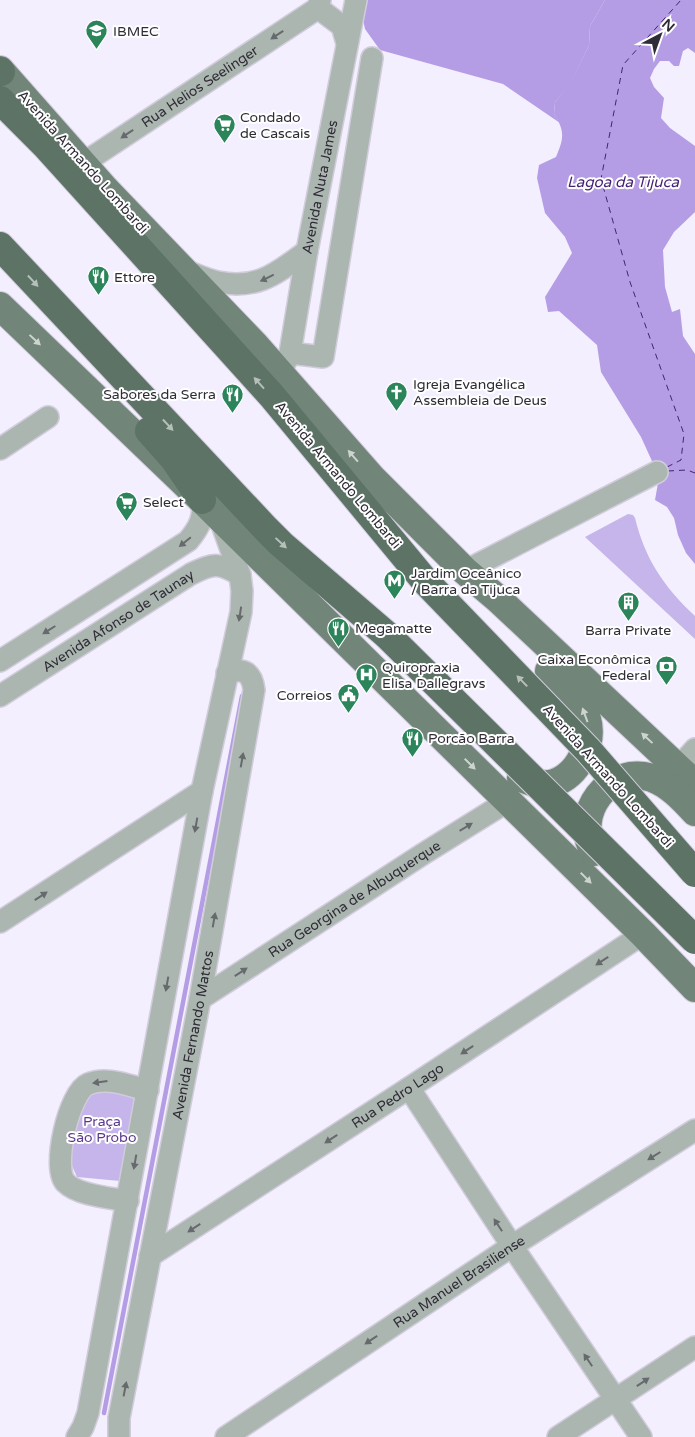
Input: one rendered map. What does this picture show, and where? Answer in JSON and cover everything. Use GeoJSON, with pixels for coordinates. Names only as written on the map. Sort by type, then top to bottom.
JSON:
{"type":"FeatureCollection","features":[{"type":"Feature","properties":{"kind":"highway","name":"Avenida Armando Lombardi"},"geometry":{"type":"LineString","coordinates":[[0,100],[46,146],[272,396],[426,581],[588,750],[695,873]]}},
{"type":"Feature","properties":{"kind":"highway"},"geometry":{"type":"LineString","coordinates":[[121,230],[184,269]]}},
{"type":"Feature","properties":{"kind":"highway"},"geometry":{"type":"LineString","coordinates":[[0,246],[281,544],[388,636],[695,940]]}},
{"type":"Feature","properties":{"kind":"highway"},"geometry":{"type":"LineString","coordinates":[[0,274],[158,441],[211,508]]}},
{"type":"Feature","properties":{"kind":"main road","name":"Avenida Armando Lombardi"},"geometry":{"type":"LineString","coordinates":[[0,71],[82,164],[184,269],[285,363],[372,478],[465,571],[689,767]]}},
{"type":"Feature","properties":{"kind":"main road"},"geometry":{"type":"LineString","coordinates":[[0,306],[211,508],[643,934],[695,988]]}},
{"type":"Feature","properties":{"kind":"main road"},"geometry":{"type":"LineString","coordinates":[[286,582],[340,622],[389,662],[495,762],[512,775],[536,783],[553,783],[566,776],[578,763],[586,749],[589,733],[587,719],[580,703],[570,691],[458,585],[401,521],[372,478]]}},
{"type":"Feature","properties":{"kind":"main road"},"geometry":{"type":"LineString","coordinates":[[695,812],[666,785],[652,778],[640,776],[620,778],[598,794],[591,805],[587,820],[591,849],[599,862],[695,964]]}},
{"type":"Feature","properties":{"kind":"street","name":"Avenida Nuta James"},"geometry":{"type":"LineString","coordinates":[[285,363],[356,0]]}},
{"type":"Feature","properties":{"kind":"street","name":"Rua Helios Seelinger"},"geometry":{"type":"LineString","coordinates":[[82,164],[319,4],[342,26],[347,42]]}},
{"type":"Feature","properties":{"kind":"street"},"geometry":{"type":"LineString","coordinates":[[285,363],[323,357],[372,58]]}},
{"type":"Feature","properties":{"kind":"street"},"geometry":{"type":"LineString","coordinates":[[184,269],[217,282],[241,284],[260,282],[307,251]]}},
{"type":"Feature","properties":{"kind":"street"},"geometry":{"type":"LineString","coordinates":[[0,448],[48,417]]}},
{"type":"Feature","properties":{"kind":"street"},"geometry":{"type":"LineString","coordinates":[[465,571],[657,472]]}},
{"type":"Feature","properties":{"kind":"street"},"geometry":{"type":"LineString","coordinates":[[0,661],[188,541],[202,521],[204,511],[211,508],[240,575],[242,591],[241,612],[202,791],[88,1413],[77,1437]]}},
{"type":"Feature","properties":{"kind":"street","name":"Avenida Afonso de Taunay"},"geometry":{"type":"LineString","coordinates":[[0,696],[191,574],[206,567],[216,565],[227,566],[240,575]]}},
{"type":"Feature","properties":{"kind":"street","name":"Avenida Fernando Mattos"},"geometry":{"type":"LineString","coordinates":[[88,1413],[101,1426],[107,1425],[119,1428],[200,999],[254,690],[251,678],[244,672],[235,670],[227,673]]}},
{"type":"Feature","properties":{"kind":"street"},"geometry":{"type":"LineString","coordinates":[[0,922],[202,791]]}},
{"type":"Feature","properties":{"kind":"street","name":"Rua Georgina de Albuquerque"},"geometry":{"type":"LineString","coordinates":[[200,999],[423,854],[508,802]]}},
{"type":"Feature","properties":{"kind":"street","name":"Rua Pedro Lago"},"geometry":{"type":"LineString","coordinates":[[150,1256],[643,934]]}},
{"type":"Feature","properties":{"kind":"street"},"geometry":{"type":"LineString","coordinates":[[128,1201],[73,1189],[64,1182],[60,1169],[61,1148],[71,1108],[78,1093],[86,1085],[105,1080],[148,1090]]}},
{"type":"Feature","properties":{"kind":"street"},"geometry":{"type":"LineString","coordinates":[[409,1088],[512,1246],[641,1437]]}},
{"type":"Feature","properties":{"kind":"street","name":"Rua Manuel Brasiliense"},"geometry":{"type":"LineString","coordinates":[[226,1437],[512,1246],[695,1130]]}},
{"type":"Feature","properties":{"kind":"street"},"geometry":{"type":"LineString","coordinates":[[558,1437],[695,1347]]}},
{"type":"Feature","properties":{"kind":"green space"},"geometry":{"type":"Polygon","coordinates":[[[628,514],[633,515],[635,518],[644,547],[657,572],[674,594],[695,616],[695,639],[585,537],[628,514]]]}},
{"type":"Feature","properties":{"kind":"green space","name":"Praça São Probo"},"geometry":{"type":"Polygon","coordinates":[[[94,1088],[137,1095],[120,1181],[77,1177],[69,1159],[80,1100],[94,1088]]]}},
{"type":"Feature","properties":{"kind":"shaded area"},"geometry":{"type":"Polygon","coordinates":[[[362,0],[605,0],[590,26],[589,45],[570,85],[555,102],[554,114],[560,123],[503,84],[380,50],[365,29],[361,9],[362,0]]]}},
{"type":"Feature","properties":{"kind":"water","name":"Lagoa da Tijuca"},"geometry":{"type":"Polygon","coordinates":[[[605,0],[695,0],[695,53],[688,48],[683,51],[679,66],[674,66],[669,61],[660,61],[650,78],[654,87],[664,98],[661,118],[670,128],[695,146],[695,212],[674,232],[663,250],[665,287],[672,312],[680,309],[683,336],[695,354],[695,564],[686,553],[678,535],[674,518],[667,507],[655,500],[658,483],[657,472],[641,437],[601,372],[597,345],[559,311],[548,312],[545,297],[572,253],[565,237],[545,213],[537,178],[539,165],[556,157],[559,150],[562,130],[554,114],[555,102],[570,84],[589,45],[590,26],[605,0]]]}},
{"type":"Feature","properties":{"kind":"waterway"},"geometry":{"type":"LineString","coordinates":[[104,1413],[242,696]]}},
{"type":"Feature","properties":{"kind":"ferry route"},"geometry":{"type":"LineString","coordinates":[[667,467],[681,460],[684,434],[630,282],[601,179],[623,65],[681,0]]}},
{"type":"Feature","properties":{"kind":"ferry route"},"geometry":{"type":"LineString","coordinates":[[668,471],[687,470],[695,473]]}},
{"type":"Feature","properties":{"kind":"place","name":"IBMEC"},"geometry":{"type":"Point","coordinates":[97,50]}},
{"type":"Feature","properties":{"kind":"place","name":"Condado de Cascais"},"geometry":{"type":"Point","coordinates":[224,144]}},
{"type":"Feature","properties":{"kind":"place","name":"Ettore"},"geometry":{"type":"Point","coordinates":[98,296]}},
{"type":"Feature","properties":{"kind":"place","name":"Igreja Evangélica Assembleia de Deus"},"geometry":{"type":"Point","coordinates":[397,411]}},
{"type":"Feature","properties":{"kind":"place","name":"Sabores da Serra"},"geometry":{"type":"Point","coordinates":[232,413]}},
{"type":"Feature","properties":{"kind":"place","name":"Select"},"geometry":{"type":"Point","coordinates":[127,521]}},
{"type":"Feature","properties":{"kind":"place","name":"Jardim Oceânico / Barra da Tijuca"},"geometry":{"type":"Point","coordinates":[395,600]}},
{"type":"Feature","properties":{"kind":"place","name":"Barra Private"},"geometry":{"type":"Point","coordinates":[628,621]}},
{"type":"Feature","properties":{"kind":"place","name":"Megamatte"},"geometry":{"type":"Point","coordinates":[339,647]}},
{"type":"Feature","properties":{"kind":"place","name":"Caixa Econômica Federal"},"geometry":{"type":"Point","coordinates":[667,686]}},
{"type":"Feature","properties":{"kind":"place","name":"Quiropraxia Elisa Dallegravs"},"geometry":{"type":"Point","coordinates":[366,694]}},
{"type":"Feature","properties":{"kind":"place","name":"Correios"},"geometry":{"type":"Point","coordinates":[348,714]}},
{"type":"Feature","properties":{"kind":"place","name":"Porcão Barra"},"geometry":{"type":"Point","coordinates":[412,757]}}]}
